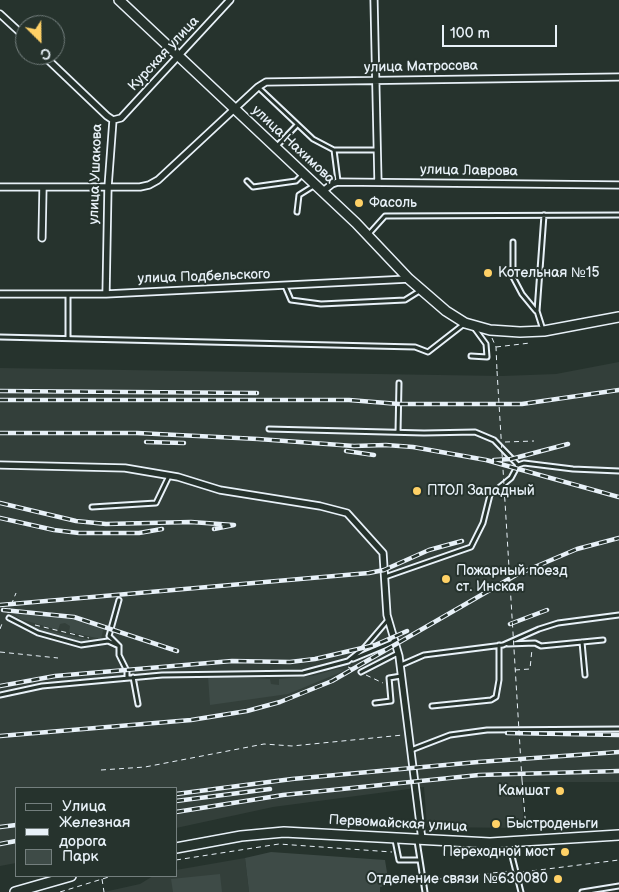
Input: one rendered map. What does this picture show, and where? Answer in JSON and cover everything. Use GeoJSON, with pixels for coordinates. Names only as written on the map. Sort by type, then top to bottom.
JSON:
{"type":"FeatureCollection","features":[{"type":"Feature","properties":{"kind":"street","name":"улица Нахимова"},"geometry":{"type":"LineString","coordinates":[[119,0],[368,235],[410,279],[446,311],[468,324],[490,330],[544,330],[619,317]]}},
{"type":"Feature","properties":{"kind":"street","name":"Курская улица"},"geometry":{"type":"LineString","coordinates":[[113,120],[120,118],[179,57],[230,0]]}},
{"type":"Feature","properties":{"kind":"street"},"geometry":{"type":"LineString","coordinates":[[374,0],[378,182]]}},
{"type":"Feature","properties":{"kind":"street"},"geometry":{"type":"LineString","coordinates":[[0,14],[15,28]]}},
{"type":"Feature","properties":{"kind":"street","name":"улица Ушакова"},"geometry":{"type":"LineString","coordinates":[[53,65],[113,120],[108,187],[106,294]]}},
{"type":"Feature","properties":{"kind":"street","name":"улица Матросова"},"geometry":{"type":"LineString","coordinates":[[258,87],[266,82],[619,77]]}},
{"type":"Feature","properties":{"kind":"street"},"geometry":{"type":"LineString","coordinates":[[0,187],[140,187],[158,180],[258,87]]}},
{"type":"Feature","properties":{"kind":"street"},"geometry":{"type":"LineString","coordinates":[[322,192],[338,182]]}},
{"type":"Feature","properties":{"kind":"street","name":"улица Лаврова"},"geometry":{"type":"LineString","coordinates":[[338,182],[619,185]]}},
{"type":"Feature","properties":{"kind":"street"},"geometry":{"type":"LineString","coordinates":[[42,238],[43,187]]}},
{"type":"Feature","properties":{"kind":"street","name":"улица Подбельского"},"geometry":{"type":"LineString","coordinates":[[0,294],[106,294],[410,279]]}},
{"type":"Feature","properties":{"kind":"street"},"geometry":{"type":"LineString","coordinates":[[0,465],[125,468],[169,476],[220,490],[320,506],[347,513],[380,547],[384,560],[389,619],[399,653],[419,839]]}},
{"type":"Feature","properties":{"kind":"street","name":"Первомайская улица"},"geometry":{"type":"LineString","coordinates":[[178,848],[241,836],[284,832],[509,842],[619,835]]}},
{"type":"Feature","properties":{"kind":"street"},"geometry":{"type":"LineString","coordinates":[[15,892],[68,877]]}},
{"type":"Feature","properties":{"kind":"lane"},"geometry":{"type":"LineString","coordinates":[[258,87],[313,139],[334,150],[376,150]]}},
{"type":"Feature","properties":{"kind":"lane"},"geometry":{"type":"LineString","coordinates":[[275,148],[297,124]]}},
{"type":"Feature","properties":{"kind":"lane"},"geometry":{"type":"LineString","coordinates":[[334,150],[338,182]]}},
{"type":"Feature","properties":{"kind":"lane"},"geometry":{"type":"LineString","coordinates":[[247,181],[253,187],[296,181],[303,174]]}},
{"type":"Feature","properties":{"kind":"lane"},"geometry":{"type":"LineString","coordinates":[[297,212],[299,195],[315,185]]}},
{"type":"Feature","properties":{"kind":"lane"},"geometry":{"type":"LineString","coordinates":[[537,311],[544,215]]}},
{"type":"Feature","properties":{"kind":"lane"},"geometry":{"type":"LineString","coordinates":[[368,235],[385,216],[619,215]]}},
{"type":"Feature","properties":{"kind":"lane"},"geometry":{"type":"LineString","coordinates":[[513,242],[513,277],[522,294],[537,311],[544,330]]}},
{"type":"Feature","properties":{"kind":"lane"},"geometry":{"type":"LineString","coordinates":[[285,286],[291,300],[321,304],[405,300],[422,290]]}},
{"type":"Feature","properties":{"kind":"lane"},"geometry":{"type":"LineString","coordinates":[[68,295],[68,338]]}},
{"type":"Feature","properties":{"kind":"lane"},"geometry":{"type":"LineString","coordinates":[[0,338],[415,347],[428,352],[468,324],[486,344],[487,357],[471,356]]}},
{"type":"Feature","properties":{"kind":"lane"},"geometry":{"type":"LineString","coordinates":[[398,432],[399,383]]}},
{"type":"Feature","properties":{"kind":"lane"},"geometry":{"type":"LineString","coordinates":[[270,429],[475,432],[494,440],[518,465]]}},
{"type":"Feature","properties":{"kind":"lane"},"geometry":{"type":"LineString","coordinates":[[385,577],[471,547],[483,524],[492,491],[512,478],[518,465],[524,463],[573,469],[619,471]]}},
{"type":"Feature","properties":{"kind":"lane"},"geometry":{"type":"LineString","coordinates":[[92,507],[156,504],[169,476]]}},
{"type":"Feature","properties":{"kind":"lane"},"geometry":{"type":"LineString","coordinates":[[119,600],[109,636],[119,646],[119,655],[127,671],[128,678]]}},
{"type":"Feature","properties":{"kind":"lane"},"geometry":{"type":"LineString","coordinates":[[400,666],[424,655],[499,646],[558,623],[619,615]]}},
{"type":"Feature","properties":{"kind":"lane"},"geometry":{"type":"LineString","coordinates":[[8,617],[38,633],[60,640],[81,645],[105,642],[119,646]]}},
{"type":"Feature","properties":{"kind":"lane"},"geometry":{"type":"LineString","coordinates":[[348,662],[364,648],[389,619]]}},
{"type":"Feature","properties":{"kind":"lane"},"geometry":{"type":"LineString","coordinates":[[505,644],[535,643],[541,646],[603,640]]}},
{"type":"Feature","properties":{"kind":"lane"},"geometry":{"type":"LineString","coordinates":[[0,695],[42,686],[133,677],[303,674],[348,662],[396,641]]}},
{"type":"Feature","properties":{"kind":"lane"},"geometry":{"type":"LineString","coordinates":[[582,642],[585,675]]}},
{"type":"Feature","properties":{"kind":"lane"},"geometry":{"type":"LineString","coordinates":[[432,706],[491,700],[496,697],[499,680],[499,646]]}},
{"type":"Feature","properties":{"kind":"lane"},"geometry":{"type":"LineString","coordinates":[[360,672],[399,653]]}},
{"type":"Feature","properties":{"kind":"lane"},"geometry":{"type":"LineString","coordinates":[[375,703],[390,701],[389,678],[401,676]]}},
{"type":"Feature","properties":{"kind":"lane"},"geometry":{"type":"LineString","coordinates":[[133,677],[138,704]]}},
{"type":"Feature","properties":{"kind":"lane"},"geometry":{"type":"LineString","coordinates":[[410,750],[450,734],[487,730],[619,728]]}},
{"type":"Feature","properties":{"kind":"lane"},"geometry":{"type":"LineString","coordinates":[[394,837],[399,860],[420,860]]}},
{"type":"Feature","properties":{"kind":"lane"},"geometry":{"type":"LineString","coordinates":[[419,839],[425,892]]}},
{"type":"Feature","properties":{"kind":"lane"},"geometry":{"type":"LineString","coordinates":[[509,842],[521,892]]}},
{"type":"Feature","properties":{"kind":"lane"},"geometry":{"type":"LineString","coordinates":[[582,892],[619,886]]}},
{"type":"Feature","properties":{"kind":"path"},"geometry":{"type":"LineString","coordinates":[[529,830],[526,829],[522,780],[496,347],[530,343]]}},
{"type":"Feature","properties":{"kind":"path"},"geometry":{"type":"LineString","coordinates":[[501,442],[534,441]]}},
{"type":"Feature","properties":{"kind":"path"},"geometry":{"type":"LineString","coordinates":[[0,629],[8,617],[16,593]]}},
{"type":"Feature","properties":{"kind":"path"},"geometry":{"type":"LineString","coordinates":[[29,623],[105,642]]}},
{"type":"Feature","properties":{"kind":"path"},"geometry":{"type":"LineString","coordinates":[[0,652],[58,658]]}},
{"type":"Feature","properties":{"kind":"path"},"geometry":{"type":"LineString","coordinates":[[515,670],[530,669],[530,654]]}},
{"type":"Feature","properties":{"kind":"path"},"geometry":{"type":"LineString","coordinates":[[340,664],[389,686]]}},
{"type":"Feature","properties":{"kind":"path"},"geometry":{"type":"LineString","coordinates":[[101,770],[145,768],[264,744],[292,746],[408,735]]}},
{"type":"Feature","properties":{"kind":"path"},"geometry":{"type":"LineString","coordinates":[[178,860],[279,844],[398,853]]}},
{"type":"Feature","properties":{"kind":"path"},"geometry":{"type":"LineString","coordinates":[[529,854],[556,854]]}},
{"type":"Feature","properties":{"kind":"path"},"geometry":{"type":"LineString","coordinates":[[423,881],[619,860]]}},
{"type":"Feature","properties":{"kind":"path"},"geometry":{"type":"LineString","coordinates":[[60,892],[109,877]]}},
{"type":"Feature","properties":{"kind":"path"},"geometry":{"type":"LineString","coordinates":[[102,879],[104,892]]}},
{"type":"Feature","properties":{"kind":"shaded area"},"geometry":{"type":"Polygon","coordinates":[[[619,362],[619,782],[521,782],[524,828],[427,827],[424,787],[273,807],[178,828],[178,787],[15,787],[15,863],[0,866],[0,368],[502,376],[556,374],[619,362]]]}},
{"type":"Feature","properties":{"kind":"shaded area"},"geometry":{"type":"Polygon","coordinates":[[[245,858],[249,892],[104,892],[140,884],[151,877],[178,877],[178,870],[245,858]]]}},
{"type":"Feature","properties":{"kind":"green space"},"geometry":{"type":"Polygon","coordinates":[[[12,612],[63,615],[104,627],[101,639],[69,632],[70,626],[65,623],[60,624],[58,630],[20,619],[12,612]]]}},
{"type":"Feature","properties":{"kind":"green space"},"geometry":{"type":"Polygon","coordinates":[[[25,624],[99,642],[82,644],[48,634],[25,624]]]}},
{"type":"Feature","properties":{"kind":"green space"},"geometry":{"type":"Polygon","coordinates":[[[337,669],[346,670],[288,694],[210,705],[208,676],[270,679],[271,684],[279,685],[279,679],[313,676],[337,669]]]}},
{"type":"Feature","properties":{"kind":"green space"},"geometry":{"type":"Polygon","coordinates":[[[271,852],[385,860],[389,885],[380,887],[380,892],[249,892],[245,858],[271,852]]]}},
{"type":"Feature","properties":{"kind":"green space"},"geometry":{"type":"Polygon","coordinates":[[[220,874],[222,892],[173,892],[171,879],[220,874]]]}},
{"type":"Feature","properties":{"kind":"railway"},"geometry":{"type":"LineString","coordinates":[[0,400],[349,400],[399,404],[522,404],[619,390]]}},
{"type":"Feature","properties":{"kind":"railway"},"geometry":{"type":"LineString","coordinates":[[0,391],[257,393]]}},
{"type":"Feature","properties":{"kind":"railway"},"geometry":{"type":"LineString","coordinates":[[0,433],[137,433],[354,446],[386,445],[413,447],[486,460],[619,497]]}},
{"type":"Feature","properties":{"kind":"railway"},"geometry":{"type":"LineString","coordinates":[[146,442],[184,443]]}},
{"type":"Feature","properties":{"kind":"railway"},"geometry":{"type":"LineString","coordinates":[[494,460],[511,459],[568,444]]}},
{"type":"Feature","properties":{"kind":"railway"},"geometry":{"type":"LineString","coordinates":[[346,451],[374,455]]}},
{"type":"Feature","properties":{"kind":"railway"},"geometry":{"type":"LineString","coordinates":[[0,503],[76,521],[106,524],[191,522],[234,525],[214,529]]}},
{"type":"Feature","properties":{"kind":"railway"},"geometry":{"type":"LineString","coordinates":[[0,518],[54,530],[79,533],[139,533],[162,529]]}},
{"type":"Feature","properties":{"kind":"railway"},"geometry":{"type":"LineString","coordinates":[[0,736],[191,720],[247,711],[280,702],[332,681],[516,575],[577,549],[619,538]]}},
{"type":"Feature","properties":{"kind":"railway"},"geometry":{"type":"LineString","coordinates":[[0,605],[369,573],[384,570],[429,550],[462,541]]}},
{"type":"Feature","properties":{"kind":"railway"},"geometry":{"type":"LineString","coordinates":[[3,610],[74,617],[177,651]]}},
{"type":"Feature","properties":{"kind":"railway"},"geometry":{"type":"LineString","coordinates":[[510,624],[547,610]]}},
{"type":"Feature","properties":{"kind":"railway"},"geometry":{"type":"LineString","coordinates":[[0,686],[55,676],[232,661],[290,662],[315,659],[375,645],[407,631]]}},
{"type":"Feature","properties":{"kind":"railway"},"geometry":{"type":"LineString","coordinates":[[507,733],[619,735]]}},
{"type":"Feature","properties":{"kind":"railway"},"geometry":{"type":"LineString","coordinates":[[178,794],[292,779],[478,762],[619,752]]}},
{"type":"Feature","properties":{"kind":"railway"},"geometry":{"type":"LineString","coordinates":[[178,812],[283,795],[479,775],[619,771]]}},
{"type":"Feature","properties":{"kind":"railway"},"geometry":{"type":"LineString","coordinates":[[178,801],[270,789]]}},
{"type":"Feature","properties":{"kind":"railway"},"geometry":{"type":"LineString","coordinates":[[0,827],[15,825]]}},
{"type":"Feature","properties":{"kind":"railway"},"geometry":{"type":"LineString","coordinates":[[0,844],[15,841]]}},
{"type":"Feature","properties":{"kind":"place","name":"Фасоль"},"geometry":{"type":"Point","coordinates":[359,203]}},
{"type":"Feature","properties":{"kind":"place","name":"Котельная №15"},"geometry":{"type":"Point","coordinates":[488,273]}},
{"type":"Feature","properties":{"kind":"place","name":"ПТОЛ Западный"},"geometry":{"type":"Point","coordinates":[417,491]}},
{"type":"Feature","properties":{"kind":"place","name":"Пожарный поезд ст. Инская"},"geometry":{"type":"Point","coordinates":[446,579]}},
{"type":"Feature","properties":{"kind":"place","name":"Камшат"},"geometry":{"type":"Point","coordinates":[560,791]}},
{"type":"Feature","properties":{"kind":"place","name":"Быстроденьги"},"geometry":{"type":"Point","coordinates":[496,824]}},
{"type":"Feature","properties":{"kind":"place","name":"Переходной мост"},"geometry":{"type":"Point","coordinates":[565,852]}},
{"type":"Feature","properties":{"kind":"place","name":"Отделение связи №630080"},"geometry":{"type":"Point","coordinates":[558,879]}}]}
